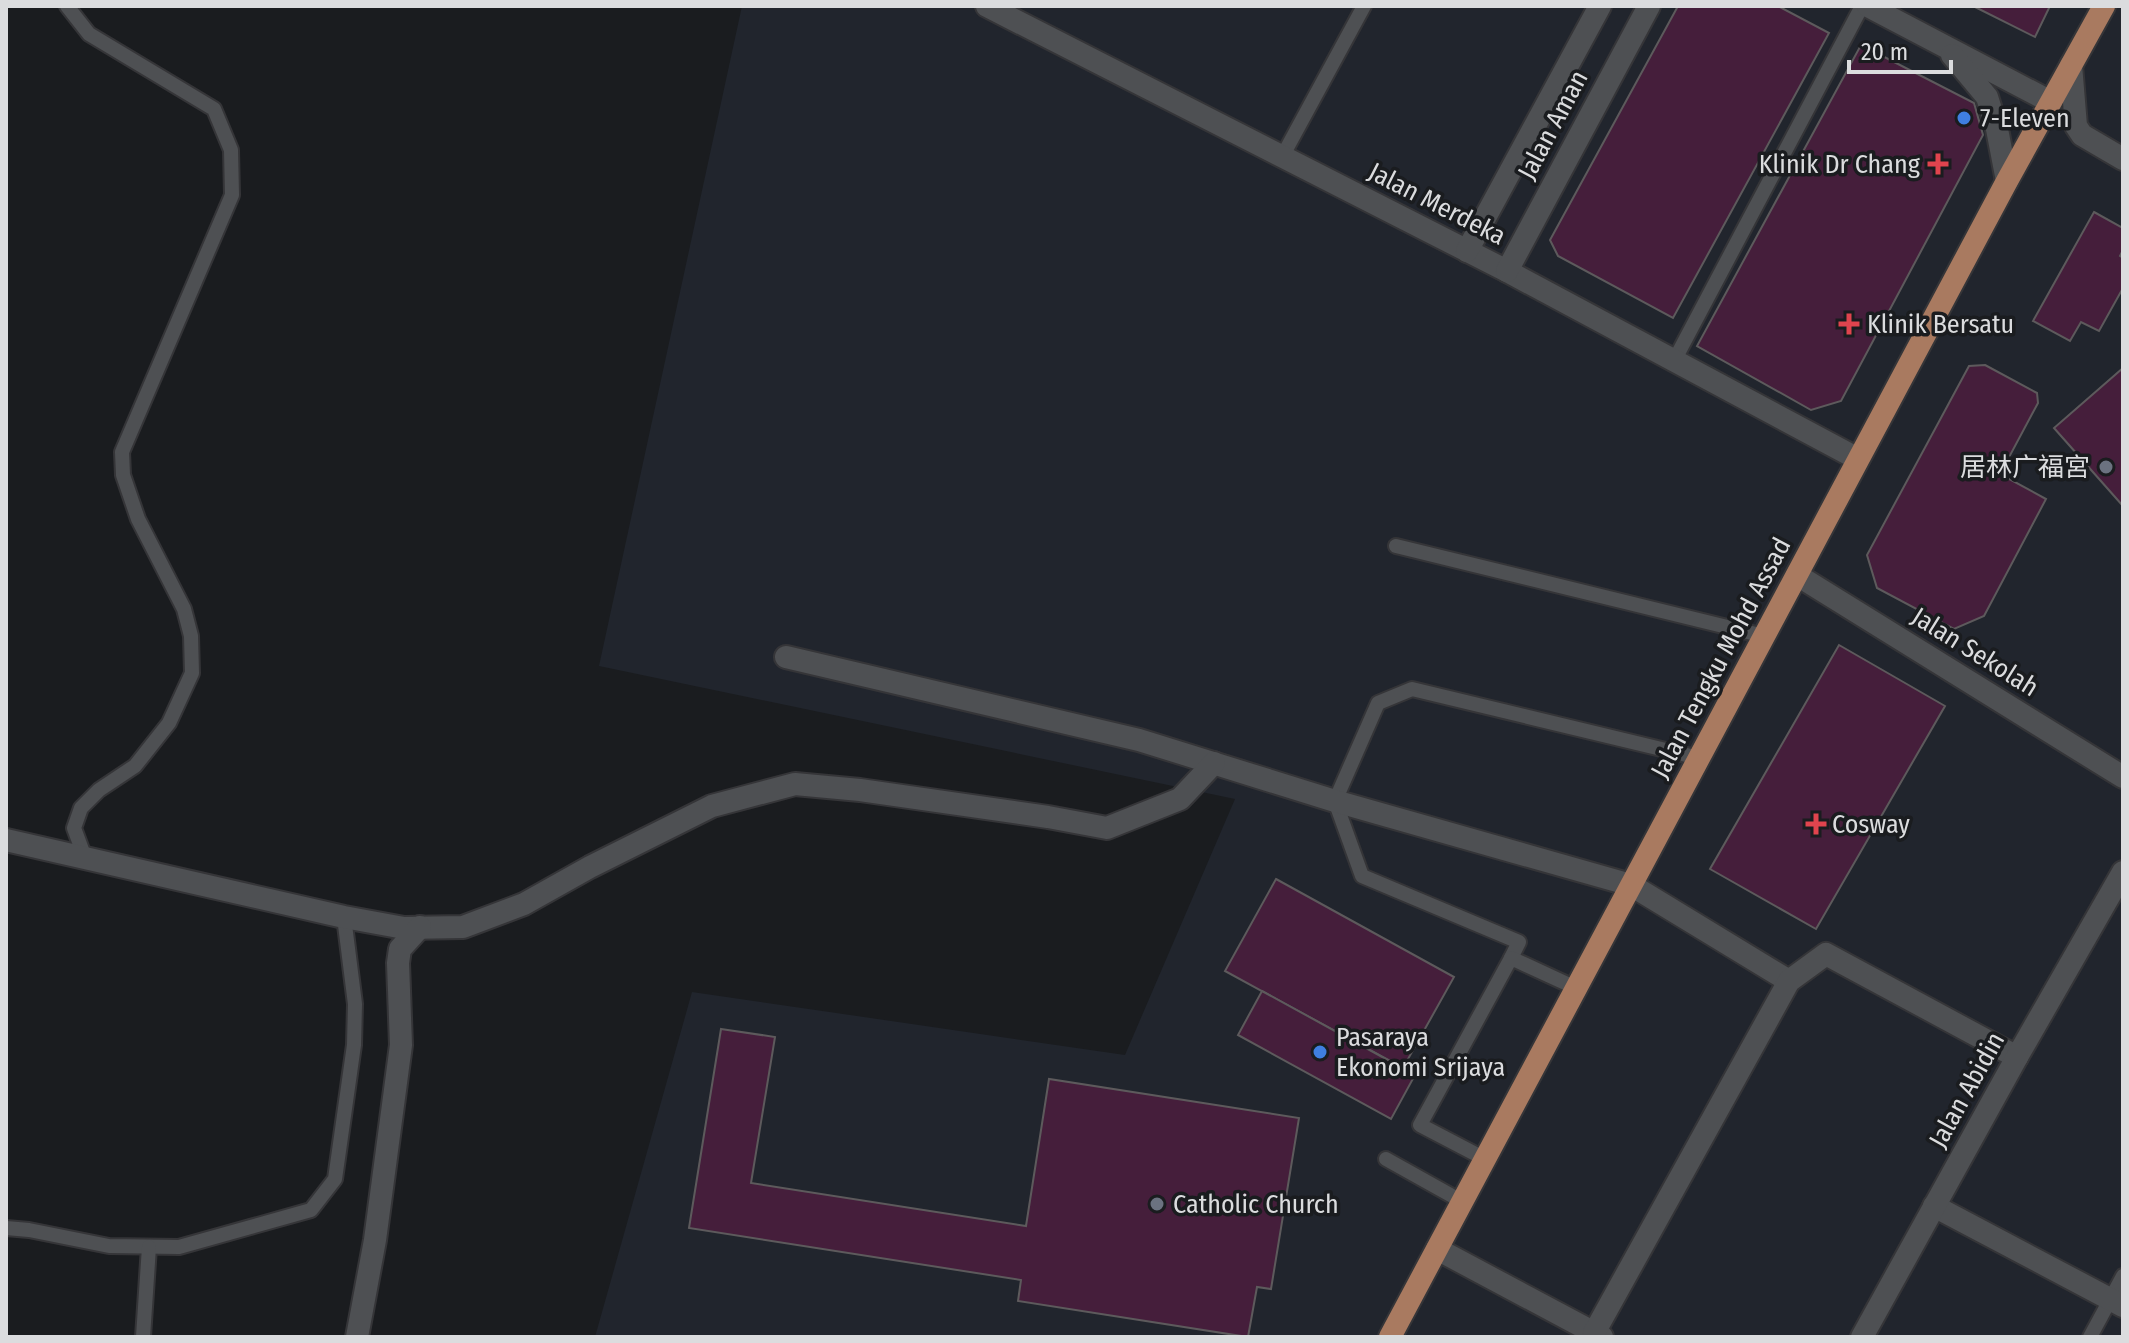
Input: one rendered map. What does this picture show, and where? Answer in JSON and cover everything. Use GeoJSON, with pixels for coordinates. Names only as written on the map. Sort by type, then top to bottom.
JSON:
{"type":"FeatureCollection","features":[{"type":"Feature","properties":{"kind":"main road","name":"Jalan Tengku Mohd Assad"},"geometry":{"type":"LineString","coordinates":[[1390,1337],[2007,181],[2104,6]]}},
{"type":"Feature","properties":{"kind":"street","name":"Jalan Merdeka"},"geometry":{"type":"LineString","coordinates":[[987,6],[1507,271],[1858,459]]}},
{"type":"Feature","properties":{"kind":"street","name":"Jalan Aman"},"geometry":{"type":"LineString","coordinates":[[1467,251],[1600,6]]}},
{"type":"Feature","properties":{"kind":"street","name":"Jalan Aman"},"geometry":{"type":"LineString","coordinates":[[1507,271],[1649,6]]}},
{"type":"Feature","properties":{"kind":"street"},"geometry":{"type":"LineString","coordinates":[[1865,6],[2051,102]]}},
{"type":"Feature","properties":{"kind":"street"},"geometry":{"type":"LineString","coordinates":[[1944,45],[1987,97],[2007,181]]}},
{"type":"Feature","properties":{"kind":"street"},"geometry":{"type":"LineString","coordinates":[[2071,65],[2076,126],[2082,135],[2123,159]]}},
{"type":"Feature","properties":{"kind":"street","name":"Jalan Sekolah"},"geometry":{"type":"LineString","coordinates":[[1797,575],[2123,777]]}},
{"type":"Feature","properties":{"kind":"street"},"geometry":{"type":"LineString","coordinates":[[786,657],[1139,740],[1335,801],[1631,885],[1789,981]]}},
{"type":"Feature","properties":{"kind":"street"},"geometry":{"type":"LineString","coordinates":[[6,840],[344,917],[412,928],[463,927],[524,904],[712,806],[795,784],[939,801],[1107,828],[1180,799],[1214,763]]}},
{"type":"Feature","properties":{"kind":"street","name":"Jalan Abidin"},"geometry":{"type":"LineString","coordinates":[[1862,1337],[2123,872]]}},
{"type":"Feature","properties":{"kind":"street"},"geometry":{"type":"LineString","coordinates":[[357,1337],[375,1240],[401,1045],[398,963],[400,949],[412,928]]}},
{"type":"Feature","properties":{"kind":"street"},"geometry":{"type":"LineString","coordinates":[[1437,1249],[1598,1335],[1789,981],[1826,954],[2017,1057]]}},
{"type":"Feature","properties":{"kind":"street"},"geometry":{"type":"LineString","coordinates":[[1934,1206],[2116,1303]]}},
{"type":"Feature","properties":{"kind":"lane"},"geometry":{"type":"LineString","coordinates":[[67,6],[89,34],[214,109],[231,150],[232,195],[122,452],[123,475],[138,519],[184,609],[191,636],[192,673],[169,723],[135,766],[99,790],[81,808],[74,828],[85,858]]}},
{"type":"Feature","properties":{"kind":"lane"},"geometry":{"type":"LineString","coordinates":[[1282,157],[1364,6]]}},
{"type":"Feature","properties":{"kind":"lane"},"geometry":{"type":"LineString","coordinates":[[1674,361],[1865,6]]}},
{"type":"Feature","properties":{"kind":"lane"},"geometry":{"type":"LineString","coordinates":[[1396,546],[1764,636]]}},
{"type":"Feature","properties":{"kind":"lane"},"geometry":{"type":"LineString","coordinates":[[1485,1159],[1420,1125],[1519,942],[1362,876],[1335,801],[1378,703],[1412,689],[1699,758]]}},
{"type":"Feature","properties":{"kind":"lane"},"geometry":{"type":"LineString","coordinates":[[6,1228],[109,1246],[179,1247],[311,1210],[335,1179],[354,1031],[355,1004],[344,917]]}},
{"type":"Feature","properties":{"kind":"lane"},"geometry":{"type":"LineString","coordinates":[[1511,958],[1576,988]]}},
{"type":"Feature","properties":{"kind":"lane"},"geometry":{"type":"LineString","coordinates":[[1386,1159],[1463,1202]]}},
{"type":"Feature","properties":{"kind":"lane"},"geometry":{"type":"LineString","coordinates":[[143,1337],[149,1247]]}},
{"type":"Feature","properties":{"kind":"lane"},"geometry":{"type":"LineString","coordinates":[[2090,1337],[2116,1303],[2123,1276]]}},
{"type":"Feature","properties":{"kind":"shaded area"},"geometry":{"type":"Polygon","coordinates":[[[742,6],[2123,6],[2123,1337],[595,1337],[692,992],[1125,1055],[1235,799],[599,666],[742,6]]]}},
{"type":"Feature","properties":{"kind":"building"},"geometry":{"type":"Polygon","coordinates":[[[1678,6],[1778,6],[1829,33],[1673,318],[1558,256],[1550,240],[1678,6]]]}},
{"type":"Feature","properties":{"kind":"building"},"geometry":{"type":"Polygon","coordinates":[[[1973,6],[2050,6],[2035,37],[1973,6]]]}},
{"type":"Feature","properties":{"kind":"building"},"geometry":{"type":"Polygon","coordinates":[[[1861,45],[1974,103],[1983,135],[1841,401],[1811,410],[1697,346],[1861,45]]]}},
{"type":"Feature","properties":{"kind":"building"},"geometry":{"type":"Polygon","coordinates":[[[2094,212],[2123,228],[2120,256],[2123,258],[2123,288],[2099,331],[2081,322],[2070,341],[2033,321],[2094,212]]]}},
{"type":"Feature","properties":{"kind":"building"},"geometry":{"type":"Polygon","coordinates":[[[1985,365],[2037,393],[2038,403],[2000,474],[2046,499],[1984,616],[1954,629],[1877,588],[1867,555],[1969,366],[1985,365]]]}},
{"type":"Feature","properties":{"kind":"building","name":"居林广福宮"},"geometry":{"type":"Polygon","coordinates":[[[2123,368],[2123,506],[2054,428],[2123,368]]]}},
{"type":"Feature","properties":{"kind":"building"},"geometry":{"type":"Polygon","coordinates":[[[1839,645],[1945,706],[1816,929],[1710,869],[1839,645]]]}},
{"type":"Feature","properties":{"kind":"building"},"geometry":{"type":"Polygon","coordinates":[[[1276,879],[1454,977],[1403,1068],[1225,971],[1276,879]]]}},
{"type":"Feature","properties":{"kind":"building","name":"Pasaraya Ekonomi Srijaya"},"geometry":{"type":"Polygon","coordinates":[[[1262,991],[1415,1075],[1391,1119],[1238,1035],[1262,991]]]}},
{"type":"Feature","properties":{"kind":"building","name":"Catholic Church"},"geometry":{"type":"Polygon","coordinates":[[[721,1029],[775,1037],[751,1183],[1026,1226],[1049,1079],[1299,1118],[1271,1289],[1257,1287],[1248,1337],[1018,1301],[1021,1280],[689,1228],[721,1029]]]}},
{"type":"Feature","properties":{"kind":"place","name":"7-Eleven"},"geometry":{"type":"Point","coordinates":[1964,118]}},
{"type":"Feature","properties":{"kind":"place","name":"Klinik Dr Chang"},"geometry":{"type":"Point","coordinates":[1938,164]}},
{"type":"Feature","properties":{"kind":"place","name":"Klinik Bersatu"},"geometry":{"type":"Point","coordinates":[1849,324]}},
{"type":"Feature","properties":{"kind":"place","name":"居林广福宮"},"geometry":{"type":"Point","coordinates":[2106,467]}},
{"type":"Feature","properties":{"kind":"place","name":"Cosway"},"geometry":{"type":"Point","coordinates":[1816,824]}},
{"type":"Feature","properties":{"kind":"place","name":"Pasaraya Ekonomi Srijaya"},"geometry":{"type":"Point","coordinates":[1320,1052]}},
{"type":"Feature","properties":{"kind":"place","name":"Catholic Church"},"geometry":{"type":"Point","coordinates":[1157,1204]}}]}
